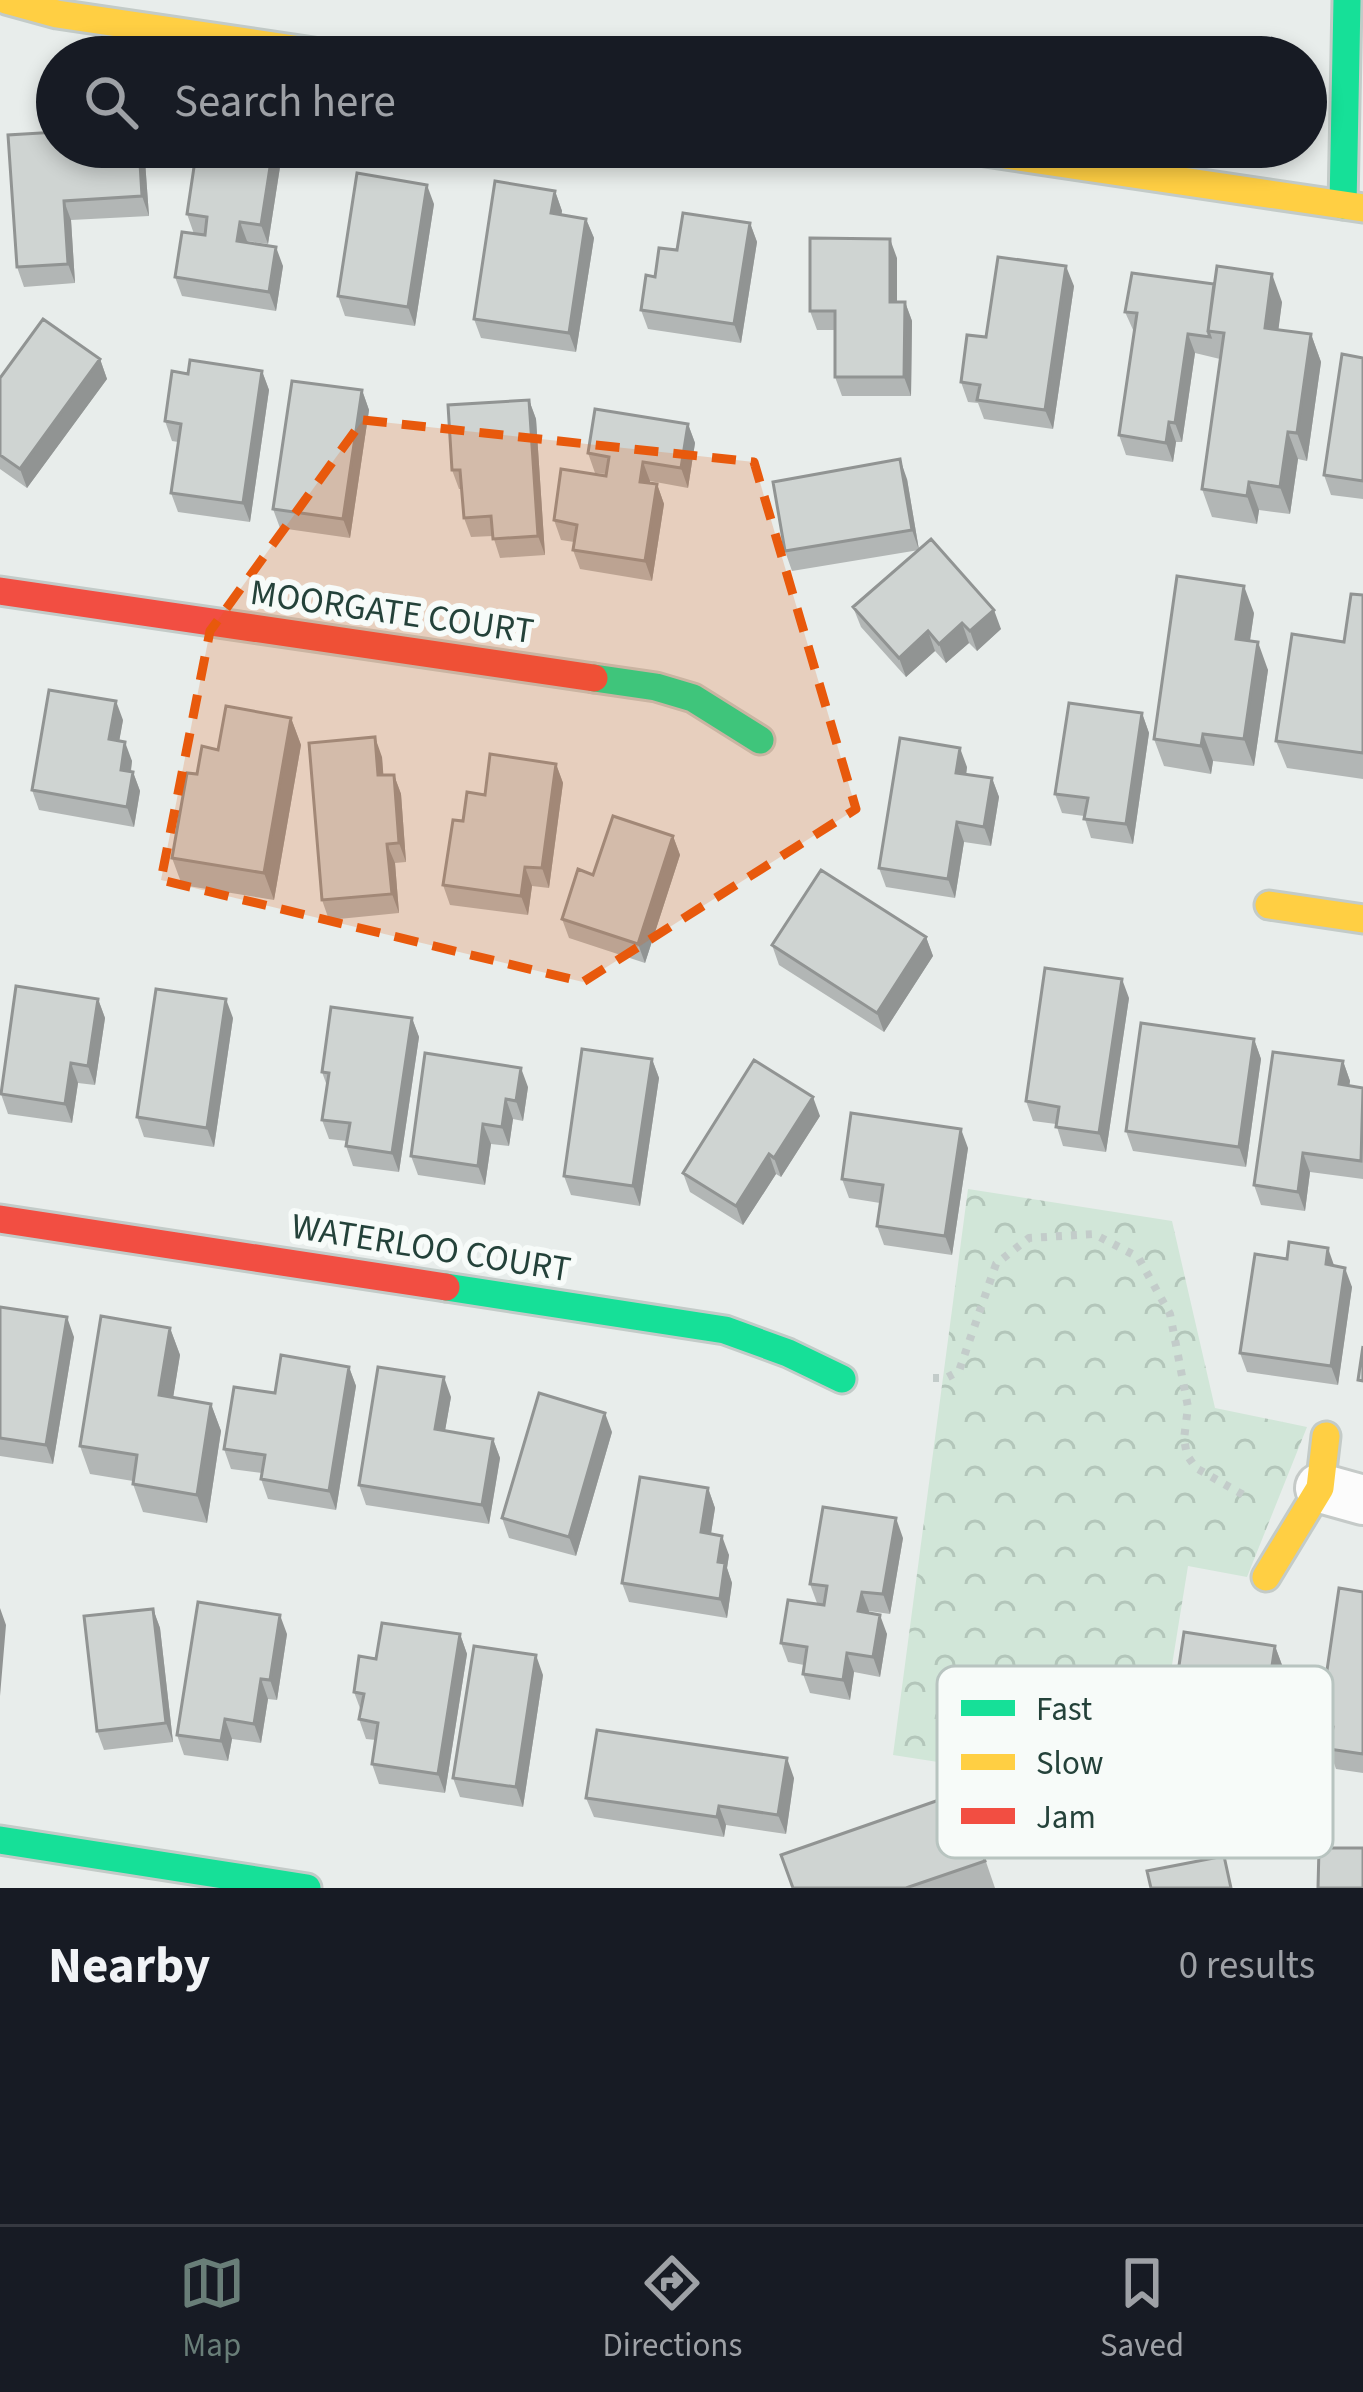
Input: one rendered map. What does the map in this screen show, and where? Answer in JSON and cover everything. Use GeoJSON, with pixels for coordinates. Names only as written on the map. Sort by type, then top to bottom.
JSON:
{"type":"FeatureCollection","features":[{"type":"Feature","properties":{"kind":"street"},"geometry":{"type":"LineString","coordinates":[[6,0],[58,14],[206,36]]}},
{"type":"Feature","properties":{"kind":"street"},"geometry":{"type":"LineString","coordinates":[[1092,168],[1353,207],[1347,0]]}},
{"type":"Feature","properties":{"kind":"street"},"geometry":{"type":"LineString","coordinates":[[0,13],[58,14]]}},
{"type":"Feature","properties":{"kind":"street","name":"MOORGATE COURT"},"geometry":{"type":"LineString","coordinates":[[0,591],[656,687],[693,698],[760,740]]}},
{"type":"Feature","properties":{"kind":"street"},"geometry":{"type":"LineString","coordinates":[[1269,904],[1363,919]]}},
{"type":"Feature","properties":{"kind":"street","name":"WATERLOO COURT"},"geometry":{"type":"LineString","coordinates":[[0,1219],[725,1330],[842,1379]]}},
{"type":"Feature","properties":{"kind":"street"},"geometry":{"type":"LineString","coordinates":[[1266,1577],[1342,1494],[1327,1436]]}},
{"type":"Feature","properties":{"kind":"street"},"geometry":{"type":"LineString","coordinates":[[0,1840],[307,1888]]}},
{"type":"Feature","properties":{"kind":"path"},"geometry":{"type":"LineString","coordinates":[[933,1378],[958,1371],[996,1264],[1029,1238],[1094,1234],[1138,1257],[1169,1314],[1188,1407],[1187,1455],[1196,1468],[1229,1490],[1266,1506]]}},
{"type":"Feature","properties":{"kind":"highlighted area"},"geometry":{"type":"Polygon","coordinates":[[[363,420],[754,462],[856,809],[583,982],[161,880],[210,631],[363,420]]]}},
{"type":"Feature","properties":{"kind":"green space"},"geometry":{"type":"Polygon","coordinates":[[[968,1189],[1172,1221],[1215,1408],[1307,1427],[1247,1577],[1188,1566],[1172,1666],[937,1666],[937,1762],[893,1755],[968,1189]]]}},
{"type":"Feature","properties":{"kind":"building"},"geometry":{"type":"Polygon","coordinates":[[[36,133],[36,168],[140,168],[142,196],[64,201],[68,264],[17,267],[8,135],[36,133]]]}},
{"type":"Feature","properties":{"kind":"building"},"geometry":{"type":"Polygon","coordinates":[[[194,168],[270,168],[261,225],[240,222],[237,241],[276,247],[269,292],[175,277],[182,232],[205,235],[207,217],[187,214],[194,168]]]}},
{"type":"Feature","properties":{"kind":"building"},"geometry":{"type":"Polygon","coordinates":[[[357,173],[427,185],[408,307],[338,296],[357,173]]]}},
{"type":"Feature","properties":{"kind":"building"},"geometry":{"type":"Polygon","coordinates":[[[495,181],[555,191],[551,213],[586,219],[569,333],[474,319],[495,181]]]}},
{"type":"Feature","properties":{"kind":"building"},"geometry":{"type":"Polygon","coordinates":[[[683,213],[750,223],[734,324],[641,310],[646,275],[655,277],[659,248],[677,250],[683,213]]]}},
{"type":"Feature","properties":{"kind":"building"},"geometry":{"type":"Polygon","coordinates":[[[810,238],[890,239],[890,302],[905,302],[904,377],[835,377],[835,311],[810,311],[810,238]]]}},
{"type":"Feature","properties":{"kind":"building"},"geometry":{"type":"Polygon","coordinates":[[[998,257],[1066,266],[1045,410],[977,400],[980,385],[961,382],[967,335],[986,337],[998,257]]]}},
{"type":"Feature","properties":{"kind":"building"},"geometry":{"type":"Polygon","coordinates":[[[1217,266],[1272,274],[1265,328],[1311,334],[1297,433],[1288,432],[1280,487],[1249,482],[1247,496],[1202,489],[1224,333],[1208,331],[1217,266]]]}},
{"type":"Feature","properties":{"kind":"building"},"geometry":{"type":"Polygon","coordinates":[[[1132,273],[1214,284],[1210,337],[1188,334],[1175,423],[1169,422],[1166,443],[1119,435],[1137,313],[1125,312],[1132,273]]]}},
{"type":"Feature","properties":{"kind":"building"},"geometry":{"type":"Polygon","coordinates":[[[43,319],[100,359],[20,469],[0,455],[0,378],[43,319]]]}},
{"type":"Feature","properties":{"kind":"building"},"geometry":{"type":"Polygon","coordinates":[[[1342,354],[1363,358],[1363,481],[1324,475],[1342,354]]]}},
{"type":"Feature","properties":{"kind":"building"},"geometry":{"type":"Polygon","coordinates":[[[190,360],[262,371],[243,503],[171,493],[181,424],[165,421],[172,371],[188,374],[190,360]]]}},
{"type":"Feature","properties":{"kind":"building"},"geometry":{"type":"Polygon","coordinates":[[[292,381],[362,390],[343,519],[273,509],[292,381]]]}},
{"type":"Feature","properties":{"kind":"building"},"geometry":{"type":"Polygon","coordinates":[[[529,400],[538,536],[493,539],[491,516],[464,518],[460,470],[452,470],[448,405],[529,400]]]}},
{"type":"Feature","properties":{"kind":"building"},"geometry":{"type":"Polygon","coordinates":[[[595,409],[688,424],[681,468],[643,462],[640,482],[657,484],[645,561],[573,550],[577,525],[554,520],[561,469],[606,476],[609,457],[588,453],[595,409]]]}},
{"type":"Feature","properties":{"kind":"building"},"geometry":{"type":"Polygon","coordinates":[[[900,459],[912,530],[785,551],[773,482],[900,459]]]}},
{"type":"Feature","properties":{"kind":"building"},"geometry":{"type":"Polygon","coordinates":[[[931,539],[994,610],[970,631],[962,623],[939,644],[928,631],[899,658],[853,607],[931,539]]]}},
{"type":"Feature","properties":{"kind":"building"},"geometry":{"type":"Polygon","coordinates":[[[1177,576],[1244,586],[1236,639],[1258,642],[1244,739],[1203,734],[1201,746],[1154,739],[1177,576]]]}},
{"type":"Feature","properties":{"kind":"building"},"geometry":{"type":"Polygon","coordinates":[[[1351,594],[1363,595],[1363,753],[1276,741],[1292,634],[1344,642],[1351,594]]]}},
{"type":"Feature","properties":{"kind":"building"},"geometry":{"type":"Polygon","coordinates":[[[49,690],[116,701],[109,739],[125,742],[121,770],[133,772],[127,807],[32,790],[49,690]]]}},
{"type":"Feature","properties":{"kind":"building"},"geometry":{"type":"Polygon","coordinates":[[[1069,703],[1142,713],[1126,824],[1084,819],[1088,798],[1055,794],[1069,703]]]}},
{"type":"Feature","properties":{"kind":"building"},"geometry":{"type":"Polygon","coordinates":[[[226,706],[291,718],[264,873],[172,858],[187,773],[197,774],[202,746],[218,750],[226,706]]]}},
{"type":"Feature","properties":{"kind":"building"},"geometry":{"type":"Polygon","coordinates":[[[375,737],[378,775],[394,775],[399,843],[387,844],[392,894],[322,900],[309,743],[375,737]]]}},
{"type":"Feature","properties":{"kind":"building"},"geometry":{"type":"Polygon","coordinates":[[[900,738],[960,748],[956,773],[992,778],[984,827],[957,822],[948,879],[879,868],[900,738]]]}},
{"type":"Feature","properties":{"kind":"building"},"geometry":{"type":"Polygon","coordinates":[[[490,754],[556,764],[542,868],[525,867],[521,896],[443,885],[453,820],[463,821],[467,792],[485,795],[490,754]]]}},
{"type":"Feature","properties":{"kind":"building"},"geometry":{"type":"Polygon","coordinates":[[[613,816],[673,836],[638,944],[562,919],[578,869],[593,875],[613,816]]]}},
{"type":"Feature","properties":{"kind":"building"},"geometry":{"type":"Polygon","coordinates":[[[821,870],[926,937],[877,1013],[772,945],[821,870]]]}},
{"type":"Feature","properties":{"kind":"building"},"geometry":{"type":"Polygon","coordinates":[[[1045,968],[1122,979],[1099,1133],[1056,1127],[1059,1107],[1026,1101],[1045,968]]]}},
{"type":"Feature","properties":{"kind":"building"},"geometry":{"type":"Polygon","coordinates":[[[16,986],[98,999],[88,1066],[71,1063],[65,1104],[1,1094],[16,986]]]}},
{"type":"Feature","properties":{"kind":"building"},"geometry":{"type":"Polygon","coordinates":[[[156,989],[226,999],[207,1128],[137,1117],[156,989]]]}},
{"type":"Feature","properties":{"kind":"building"},"geometry":{"type":"Polygon","coordinates":[[[331,1007],[412,1018],[392,1153],[346,1146],[350,1123],[322,1120],[329,1073],[322,1072],[331,1007]]]}},
{"type":"Feature","properties":{"kind":"building"},"geometry":{"type":"Polygon","coordinates":[[[1141,1023],[1254,1039],[1239,1147],[1126,1131],[1141,1023]]]}},
{"type":"Feature","properties":{"kind":"building"},"geometry":{"type":"Polygon","coordinates":[[[582,1049],[652,1059],[633,1186],[564,1176],[582,1049]]]}},
{"type":"Feature","properties":{"kind":"building"},"geometry":{"type":"Polygon","coordinates":[[[1273,1052],[1343,1061],[1339,1084],[1363,1088],[1361,1161],[1303,1153],[1298,1192],[1254,1185],[1273,1052]]]}},
{"type":"Feature","properties":{"kind":"building"},"geometry":{"type":"Polygon","coordinates":[[[425,1053],[521,1068],[516,1101],[506,1099],[502,1127],[483,1124],[478,1166],[411,1156],[425,1053]]]}},
{"type":"Feature","properties":{"kind":"building"},"geometry":{"type":"Polygon","coordinates":[[[754,1060],[813,1097],[736,1206],[683,1173],[754,1060]]]}},
{"type":"Feature","properties":{"kind":"building"},"geometry":{"type":"Polygon","coordinates":[[[851,1113],[961,1129],[945,1236],[877,1226],[883,1185],[842,1179],[851,1113]]]}},
{"type":"Feature","properties":{"kind":"building"},"geometry":{"type":"Polygon","coordinates":[[[1289,1242],[1328,1248],[1326,1264],[1345,1268],[1331,1366],[1240,1353],[1255,1254],[1287,1259],[1289,1242]]]}},
{"type":"Feature","properties":{"kind":"building"},"geometry":{"type":"Polygon","coordinates":[[[0,1307],[67,1317],[46,1445],[0,1438],[0,1307]]]}},
{"type":"Feature","properties":{"kind":"building"},"geometry":{"type":"Polygon","coordinates":[[[101,1316],[170,1328],[159,1395],[211,1404],[197,1495],[133,1484],[137,1455],[80,1446],[101,1316]]]}},
{"type":"Feature","properties":{"kind":"building"},"geometry":{"type":"Polygon","coordinates":[[[281,1355],[349,1367],[329,1491],[261,1479],[265,1455],[224,1449],[234,1387],[275,1393],[281,1355]]]}},
{"type":"Feature","properties":{"kind":"building"},"geometry":{"type":"Polygon","coordinates":[[[378,1367],[444,1377],[435,1429],[493,1439],[482,1505],[359,1485],[378,1367]]]}},
{"type":"Feature","properties":{"kind":"building"},"geometry":{"type":"Polygon","coordinates":[[[539,1393],[605,1413],[569,1537],[502,1518],[539,1393]]]}},
{"type":"Feature","properties":{"kind":"building"},"geometry":{"type":"Polygon","coordinates":[[[640,1477],[708,1488],[701,1532],[722,1536],[718,1562],[725,1563],[720,1599],[622,1583],[640,1477]]]}},
{"type":"Feature","properties":{"kind":"building"},"geometry":{"type":"Polygon","coordinates":[[[823,1507],[896,1518],[883,1594],[862,1592],[858,1611],[880,1615],[873,1657],[847,1653],[843,1680],[803,1674],[807,1647],[781,1643],[788,1600],[824,1605],[827,1586],[810,1584],[823,1507]]]}},
{"type":"Feature","properties":{"kind":"building"},"geometry":{"type":"Polygon","coordinates":[[[1339,1588],[1363,1592],[1363,1754],[1333,1750],[1333,1666],[1328,1666],[1339,1588]]]}},
{"type":"Feature","properties":{"kind":"building"},"geometry":{"type":"Polygon","coordinates":[[[198,1602],[280,1615],[270,1680],[261,1679],[254,1724],[225,1719],[221,1741],[177,1735],[198,1602]]]}},
{"type":"Feature","properties":{"kind":"building"},"geometry":{"type":"Polygon","coordinates":[[[153,1609],[166,1723],[97,1731],[84,1616],[153,1609]]]}},
{"type":"Feature","properties":{"kind":"building"},"geometry":{"type":"Polygon","coordinates":[[[382,1623],[460,1634],[438,1774],[372,1764],[378,1723],[359,1719],[364,1694],[354,1692],[359,1656],[376,1659],[382,1623]]]}},
{"type":"Feature","properties":{"kind":"building"},"geometry":{"type":"Polygon","coordinates":[[[1184,1632],[1275,1646],[1272,1666],[1179,1666],[1184,1632]]]}},
{"type":"Feature","properties":{"kind":"building"},"geometry":{"type":"Polygon","coordinates":[[[474,1646],[536,1655],[516,1787],[453,1778],[474,1646]]]}},
{"type":"Feature","properties":{"kind":"building"},"geometry":{"type":"Polygon","coordinates":[[[597,1730],[787,1758],[778,1815],[719,1806],[717,1817],[586,1798],[597,1730]]]}},
{"type":"Feature","properties":{"kind":"building"},"geometry":{"type":"Polygon","coordinates":[[[937,1801],[937,1858],[985,1861],[906,1888],[793,1888],[781,1855],[937,1801]]]}},
{"type":"Feature","properties":{"kind":"building"},"geometry":{"type":"Polygon","coordinates":[[[1333,1848],[1363,1848],[1363,1888],[1318,1888],[1319,1858],[1333,1858],[1333,1848]]]}},
{"type":"Feature","properties":{"kind":"building"},"geometry":{"type":"Polygon","coordinates":[[[1224,1858],[1231,1888],[1151,1888],[1147,1871],[1224,1858]]]}},
{"type":"Feature","properties":{"kind":"traffic: fast"},"geometry":{"type":"LineString","coordinates":[[1343,205],[1347,0]]}},
{"type":"Feature","properties":{"kind":"traffic: fast"},"geometry":{"type":"LineString","coordinates":[[594,678],[693,698],[760,740]]}},
{"type":"Feature","properties":{"kind":"traffic: fast"},"geometry":{"type":"LineString","coordinates":[[446,1287],[725,1330],[842,1379]]}},
{"type":"Feature","properties":{"kind":"traffic: fast"},"geometry":{"type":"LineString","coordinates":[[0,1840],[307,1888]]}},
{"type":"Feature","properties":{"kind":"traffic: slow"},"geometry":{"type":"LineString","coordinates":[[6,0],[57,14],[205,36]]}},
{"type":"Feature","properties":{"kind":"traffic: slow"},"geometry":{"type":"LineString","coordinates":[[1093,168],[1363,208]]}},
{"type":"Feature","properties":{"kind":"traffic: slow"},"geometry":{"type":"LineString","coordinates":[[1269,905],[1363,919]]}},
{"type":"Feature","properties":{"kind":"traffic: slow"},"geometry":{"type":"LineString","coordinates":[[1266,1577],[1320,1488],[1326,1436]]}},
{"type":"Feature","properties":{"kind":"traffic: jam"},"geometry":{"type":"LineString","coordinates":[[0,591],[594,678]]}},
{"type":"Feature","properties":{"kind":"traffic: jam"},"geometry":{"type":"LineString","coordinates":[[0,1219],[446,1287]]}}]}
